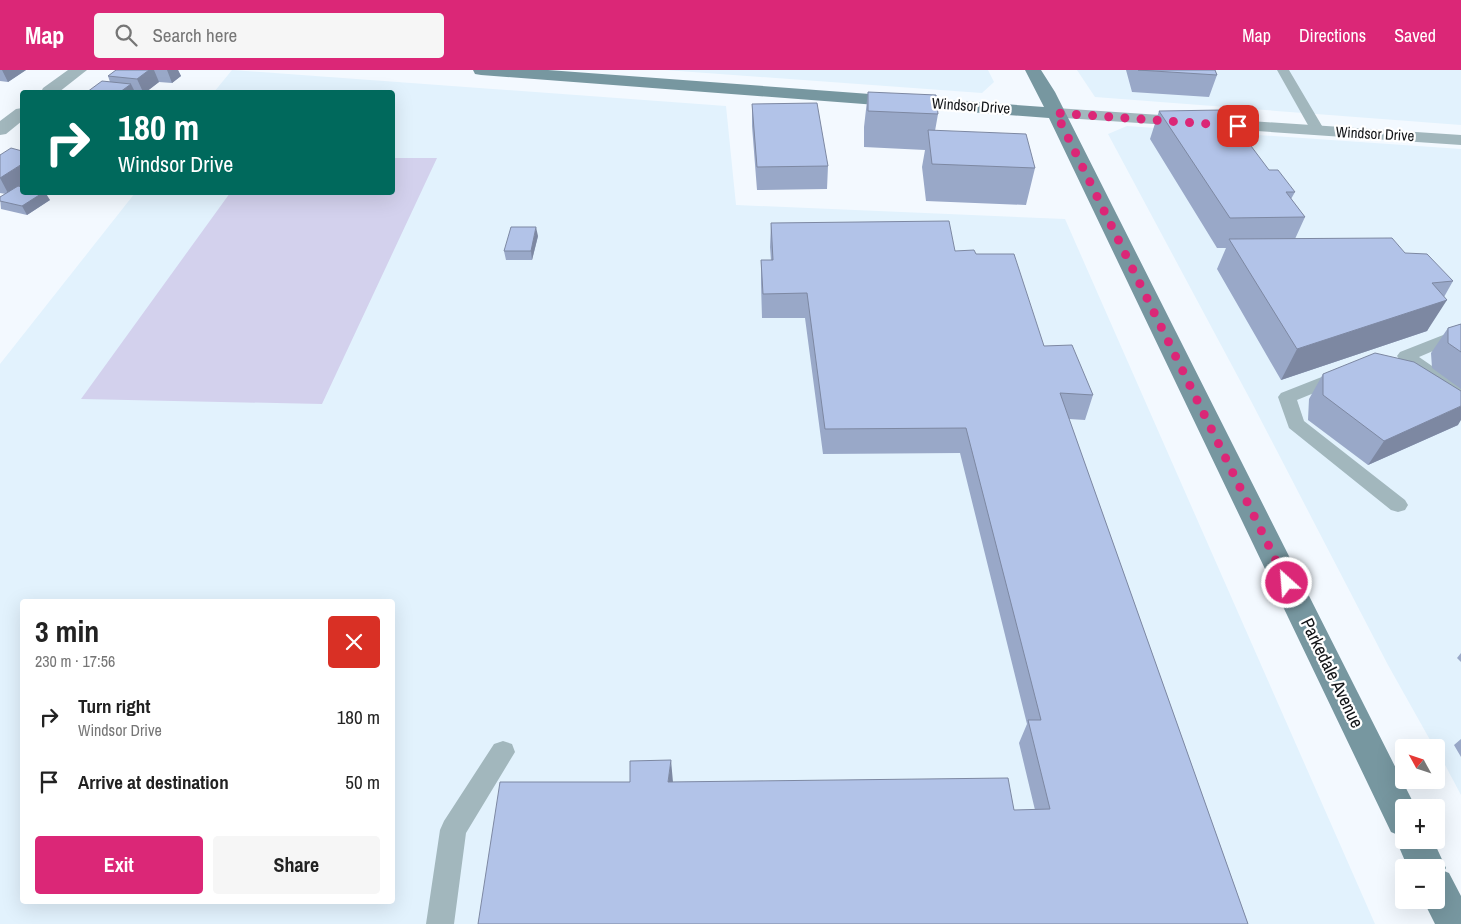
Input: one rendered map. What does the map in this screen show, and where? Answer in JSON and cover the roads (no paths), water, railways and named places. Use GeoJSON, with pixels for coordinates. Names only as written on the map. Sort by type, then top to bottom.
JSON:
{"type":"FeatureCollection","features":[{"type":"Feature","properties":{"kind":"main road","name":"Windsor Drive"},"geometry":{"type":"LineString","coordinates":[[481,70],[1056,113]]}},
{"type":"Feature","properties":{"kind":"main road","name":"Parkedale Avenue"},"geometry":{"type":"LineString","coordinates":[[1033,70],[1056,113],[1395,802]]}},
{"type":"Feature","properties":{"kind":"main road"},"geometry":{"type":"LineString","coordinates":[[1445,904],[1455,924]]}},
{"type":"Feature","properties":{"kind":"street"},"geometry":{"type":"LineString","coordinates":[[53,90],[79,70]]}},
{"type":"Feature","properties":{"kind":"street","name":"Windsor Drive"},"geometry":{"type":"LineString","coordinates":[[1056,113],[1461,140]]}},
{"type":"Feature","properties":{"kind":"street"},"geometry":{"type":"LineString","coordinates":[[0,130],[20,115]]}},
{"type":"Feature","properties":{"kind":"lane"},"geometry":{"type":"LineString","coordinates":[[1283,70],[1318,131]]}},
{"type":"Feature","properties":{"kind":"lane"},"geometry":{"type":"LineString","coordinates":[[1461,333],[1406,356],[1461,395]]}},
{"type":"Feature","properties":{"kind":"lane"},"geometry":{"type":"LineString","coordinates":[[1355,370],[1287,396],[1296,424],[1398,505]]}},
{"type":"Feature","properties":{"kind":"lane"},"geometry":{"type":"LineString","coordinates":[[440,924],[453,830],[503,752]]}}]}
